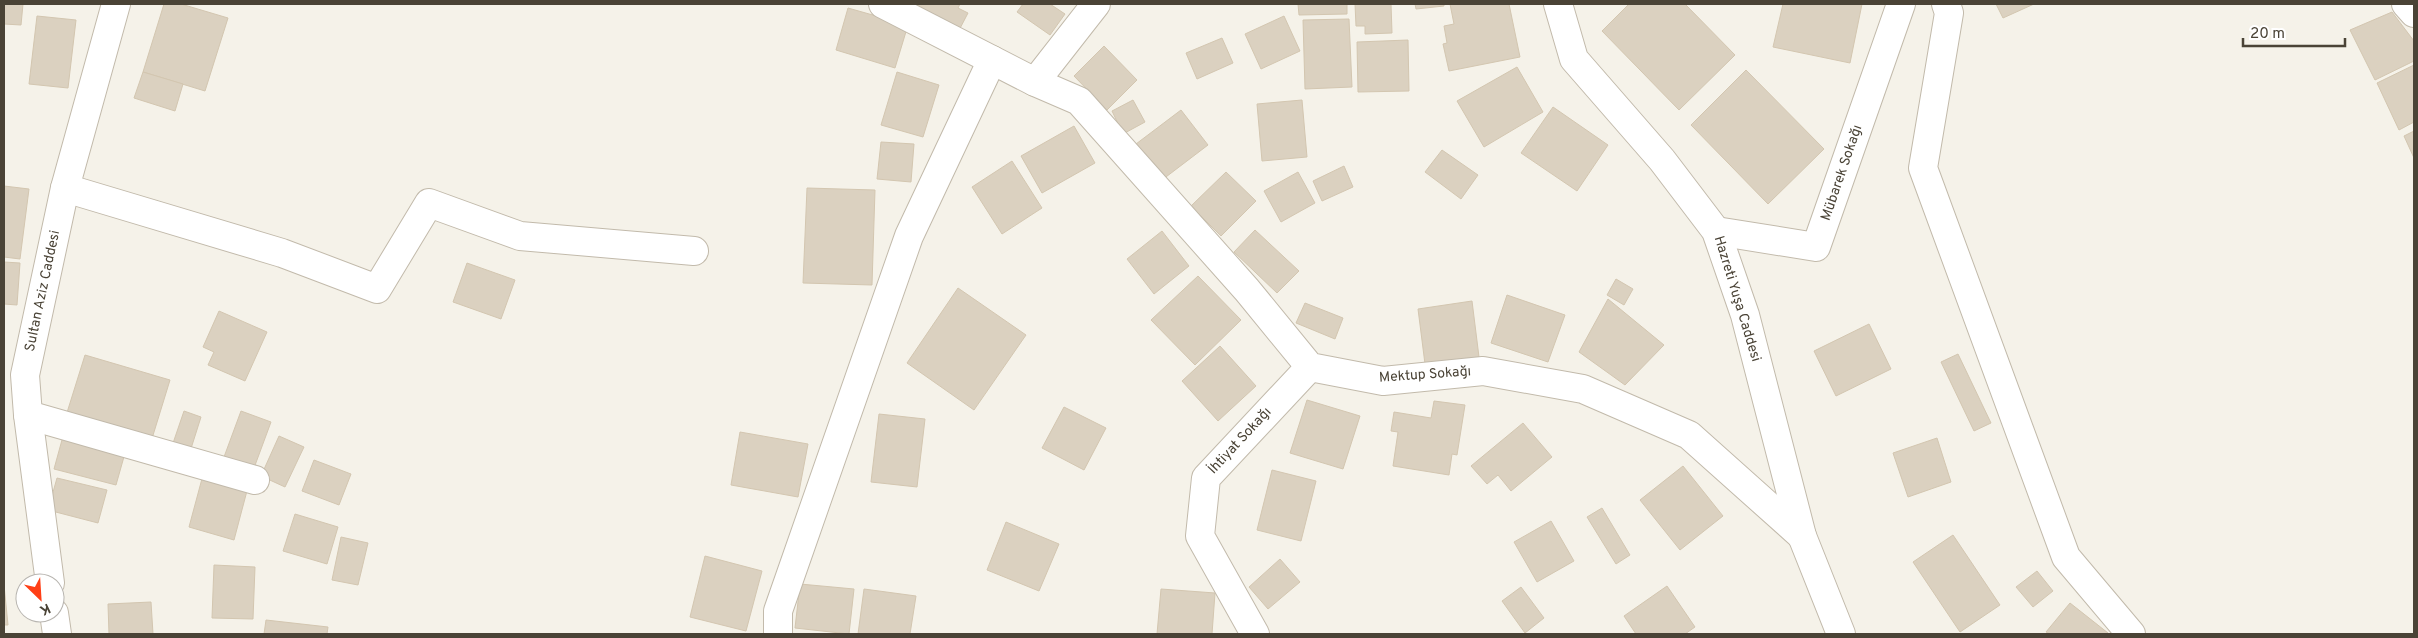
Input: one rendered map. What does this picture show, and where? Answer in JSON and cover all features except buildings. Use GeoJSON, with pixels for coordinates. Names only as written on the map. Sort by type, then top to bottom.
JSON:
{"type":"FeatureCollection","features":[{"type":"Feature","properties":{"kind":"street","name":"Sultan Aziz Caddesi"},"geometry":{"type":"LineString","coordinates":[[49,573],[24,375],[65,188],[116,4]]}},
{"type":"Feature","properties":{"kind":"street"},"geometry":{"type":"LineString","coordinates":[[882,4],[1035,82],[1079,101],[1247,290],[1310,367]]}},
{"type":"Feature","properties":{"kind":"street"},"geometry":{"type":"LineString","coordinates":[[1035,82],[1096,4]]}},
{"type":"Feature","properties":{"kind":"street","name":"Hazreti Yuşa Caddesi"},"geometry":{"type":"LineString","coordinates":[[1558,4],[1574,59],[1662,160],[1716,231],[1745,315],[1802,536],[1841,634]]}},
{"type":"Feature","properties":{"kind":"street","name":"Mübarek Sokağı"},"geometry":{"type":"LineString","coordinates":[[1716,231],[1816,248],[1901,4]]}},
{"type":"Feature","properties":{"kind":"street"},"geometry":{"type":"LineString","coordinates":[[1946,4],[1949,13],[1923,168],[2066,557],[2131,634]]}},
{"type":"Feature","properties":{"kind":"street"},"geometry":{"type":"LineString","coordinates":[[2406,4],[2414,13]]}},
{"type":"Feature","properties":{"kind":"street"},"geometry":{"type":"LineString","coordinates":[[778,634],[778,611],[909,236],[992,60]]}},
{"type":"Feature","properties":{"kind":"street"},"geometry":{"type":"LineString","coordinates":[[65,188],[282,253],[378,288],[429,203],[520,236],[694,251]]}},
{"type":"Feature","properties":{"kind":"street","name":"Mektup Sokağı"},"geometry":{"type":"LineString","coordinates":[[1310,367],[1383,381],[1483,371],[1583,389],[1689,435],[1802,536]]}},
{"type":"Feature","properties":{"kind":"street","name":"İhtiyat Sokağı"},"geometry":{"type":"LineString","coordinates":[[1255,634],[1200,536],[1206,478],[1310,367]]}},
{"type":"Feature","properties":{"kind":"street"},"geometry":{"type":"LineString","coordinates":[[28,415],[255,480]]}}]}
